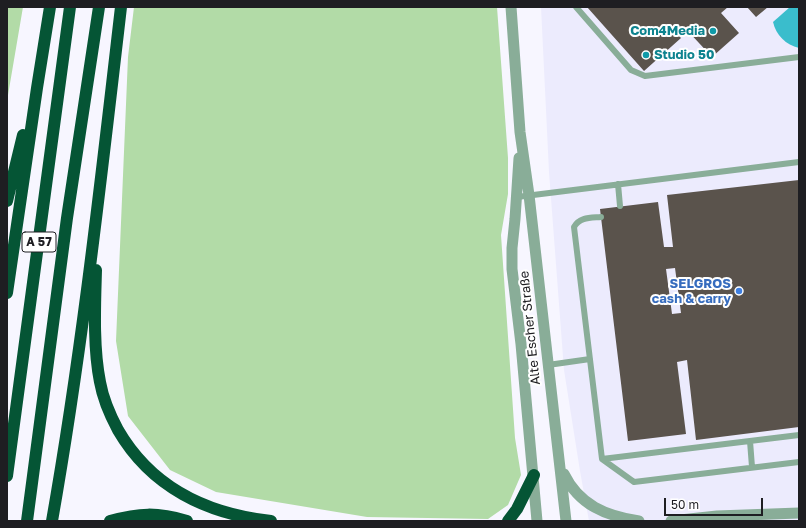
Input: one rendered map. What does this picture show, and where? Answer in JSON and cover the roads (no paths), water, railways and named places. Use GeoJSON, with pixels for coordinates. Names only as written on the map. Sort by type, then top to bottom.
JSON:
{"type":"FeatureCollection","features":[{"type":"Feature","properties":{"kind":"highway"},"geometry":{"type":"LineString","coordinates":[[7,293],[36,88],[50,7]]}},
{"type":"Feature","properties":{"kind":"highway","name":"A 57"},"geometry":{"type":"LineString","coordinates":[[7,476],[70,7]]}},
{"type":"Feature","properties":{"kind":"highway","name":"A 57"},"geometry":{"type":"LineString","coordinates":[[27,520],[67,218],[99,7]]}},
{"type":"Feature","properties":{"kind":"highway"},"geometry":{"type":"LineString","coordinates":[[52,521],[68,431],[98,206],[122,7]]}},
{"type":"Feature","properties":{"kind":"highway"},"geometry":{"type":"LineString","coordinates":[[7,201],[36,88]]}},
{"type":"Feature","properties":{"kind":"highway"},"geometry":{"type":"LineString","coordinates":[[98,206],[95,320],[98,370],[103,394],[112,419],[132,451],[150,471],[170,488],[192,500],[230,514],[251,519],[271,521]]}},
{"type":"Feature","properties":{"kind":"highway"},"geometry":{"type":"LineString","coordinates":[[508,521],[517,509],[534,475]]}},
{"type":"Feature","properties":{"kind":"highway"},"geometry":{"type":"LineString","coordinates":[[110,521],[142,514],[169,516],[187,521]]}},
{"type":"Feature","properties":{"kind":"street","name":"Alte Escher Straße"},"geometry":{"type":"LineString","coordinates":[[511,7],[520,132],[529,195],[566,521]]}},
{"type":"Feature","properties":{"kind":"street","name":"Alte Escher Straße"},"geometry":{"type":"LineString","coordinates":[[520,132],[512,248],[512,269],[522,344],[537,521]]}},
{"type":"Feature","properties":{"kind":"street"},"geometry":{"type":"LineString","coordinates":[[560,466],[570,486],[588,503],[612,516],[639,521]]}},
{"type":"Feature","properties":{"kind":"street"},"geometry":{"type":"LineString","coordinates":[[671,521],[718,516],[799,513]]}},
{"type":"Feature","properties":{"kind":"lane"},"geometry":{"type":"LineString","coordinates":[[576,7],[631,70],[645,76],[799,57]]}},
{"type":"Feature","properties":{"kind":"lane"},"geometry":{"type":"LineString","coordinates":[[516,196],[799,162]]}},
{"type":"Feature","properties":{"kind":"lane"},"geometry":{"type":"LineString","coordinates":[[618,184],[620,206]]}},
{"type":"Feature","properties":{"kind":"lane"},"geometry":{"type":"LineString","coordinates":[[601,217],[583,219],[577,222],[574,227],[602,459],[634,482],[799,462]]}},
{"type":"Feature","properties":{"kind":"lane"},"geometry":{"type":"LineString","coordinates":[[548,365],[590,359]]}},
{"type":"Feature","properties":{"kind":"lane"},"geometry":{"type":"LineString","coordinates":[[602,459],[799,435]]}},
{"type":"Feature","properties":{"kind":"lane"},"geometry":{"type":"LineString","coordinates":[[750,441],[752,467]]}},
{"type":"Feature","properties":{"kind":"water"},"geometry":{"type":"Polygon","coordinates":[[[790,7],[799,7],[799,48],[794,47],[782,39],[774,27],[773,22],[790,7]]]}},
{"type":"Feature","properties":{"kind":"place","name":"Com4Media"},"geometry":{"type":"Point","coordinates":[713,31]}},
{"type":"Feature","properties":{"kind":"place","name":"Studio 50"},"geometry":{"type":"Point","coordinates":[646,55]}},
{"type":"Feature","properties":{"kind":"place","name":"SELGROS cash & carry"},"geometry":{"type":"Point","coordinates":[739,291]}}]}
